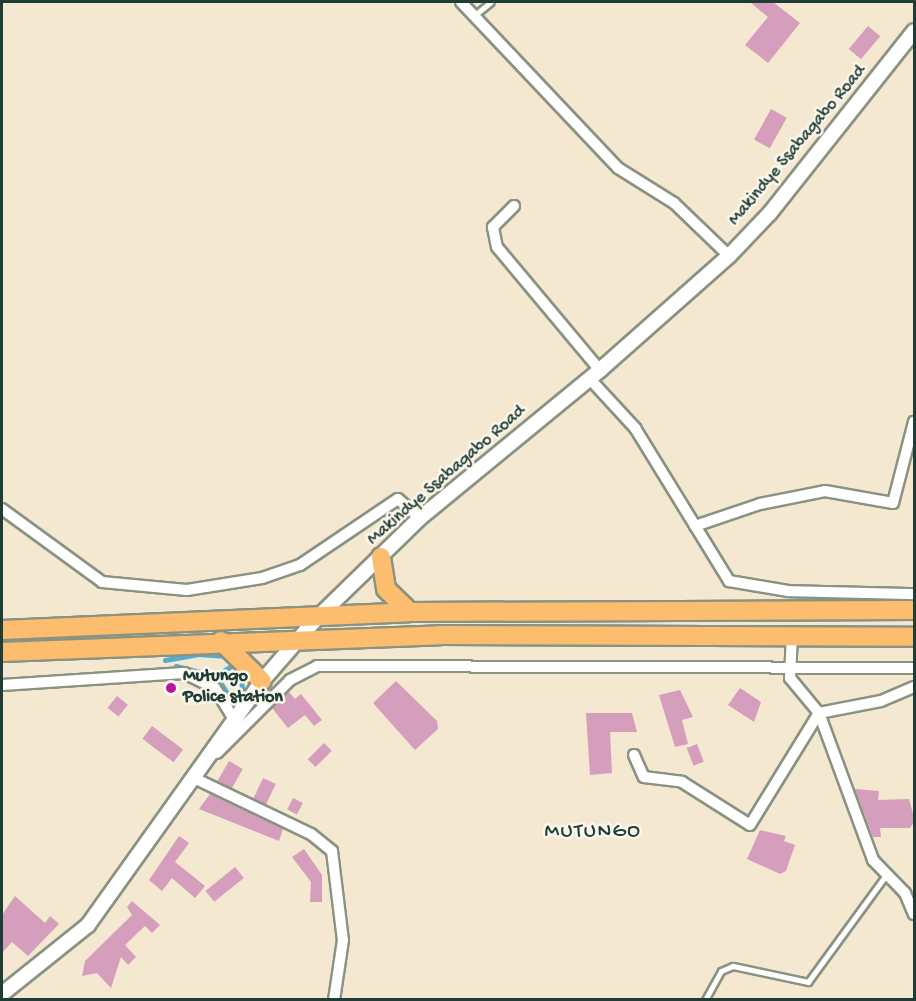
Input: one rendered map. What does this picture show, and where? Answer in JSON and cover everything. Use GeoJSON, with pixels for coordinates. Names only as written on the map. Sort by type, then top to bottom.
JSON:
{"type":"FeatureCollection","features":[{"type":"Feature","properties":{"kind":"highway"},"geometry":{"type":"LineString","coordinates":[[381,557],[386,590],[410,612]]}},
{"type":"Feature","properties":{"kind":"highway"},"geometry":{"type":"LineString","coordinates":[[2,630],[317,618],[410,612],[915,610]]}},
{"type":"Feature","properties":{"kind":"highway"},"geometry":{"type":"LineString","coordinates":[[2,652],[301,638],[792,634],[915,637]]}},
{"type":"Feature","properties":{"kind":"highway"},"geometry":{"type":"LineString","coordinates":[[221,641],[262,681]]}},
{"type":"Feature","properties":{"kind":"street"},"geometry":{"type":"LineString","coordinates":[[461,2],[476,14],[618,168],[674,203],[729,256]]}},
{"type":"Feature","properties":{"kind":"street","name":"Makindye Ssabagabo Road"},"geometry":{"type":"LineString","coordinates":[[2,994],[88,925],[196,779],[262,681],[317,618],[420,519],[595,375],[729,256],[770,213],[915,31]]}},
{"type":"Feature","properties":{"kind":"street"},"geometry":{"type":"LineString","coordinates":[[514,206],[493,227],[496,247],[635,428],[724,577],[740,586],[915,594]]}},
{"type":"Feature","properties":{"kind":"street"},"geometry":{"type":"LineString","coordinates":[[695,526],[760,504],[825,491],[893,503],[915,422]]}},
{"type":"Feature","properties":{"kind":"street"},"geometry":{"type":"LineString","coordinates":[[2,509],[89,574],[128,589],[187,590],[262,578],[300,565],[398,499],[420,519]]}},
{"type":"Feature","properties":{"kind":"street"},"geometry":{"type":"LineString","coordinates":[[792,634],[789,667],[794,686],[819,713],[837,772],[873,860],[905,893],[915,914]]}},
{"type":"Feature","properties":{"kind":"street"},"geometry":{"type":"LineString","coordinates":[[208,762],[290,680],[317,666],[915,668]]}},
{"type":"Feature","properties":{"kind":"street"},"geometry":{"type":"LineString","coordinates":[[2,685],[184,673],[215,688],[235,721]]}},
{"type":"Feature","properties":{"kind":"street"},"geometry":{"type":"LineString","coordinates":[[634,754],[644,777],[682,782],[750,825],[819,713],[881,701],[915,687]]}},
{"type":"Feature","properties":{"kind":"street"},"geometry":{"type":"LineString","coordinates":[[196,779],[311,834],[332,851],[343,940],[334,999]]}},
{"type":"Feature","properties":{"kind":"lane"},"geometry":{"type":"LineString","coordinates":[[476,14],[491,2]]}},
{"type":"Feature","properties":{"kind":"lane"},"geometry":{"type":"LineString","coordinates":[[705,999],[721,971],[733,966],[808,982],[886,875]]}},
{"type":"Feature","properties":{"kind":"building"},"geometry":{"type":"Polygon","coordinates":[[[750,2],[773,2],[800,23],[768,63],[745,45],[768,17],[750,2]]]}},
{"type":"Feature","properties":{"kind":"building"},"geometry":{"type":"Polygon","coordinates":[[[868,26],[880,36],[861,59],[849,49],[868,26]]]}},
{"type":"Feature","properties":{"kind":"building"},"geometry":{"type":"Polygon","coordinates":[[[771,109],[787,118],[770,148],[754,140],[771,109]]]}},
{"type":"Feature","properties":{"kind":"building"},"geometry":{"type":"Polygon","coordinates":[[[396,681],[437,721],[438,729],[415,750],[373,703],[396,681]]]}},
{"type":"Feature","properties":{"kind":"building"},"geometry":{"type":"Polygon","coordinates":[[[740,688],[761,702],[754,722],[728,705],[740,688]]]}},
{"type":"Feature","properties":{"kind":"building"},"geometry":{"type":"Polygon","coordinates":[[[680,690],[693,717],[682,720],[688,744],[675,747],[659,695],[680,690]]]}},
{"type":"Feature","properties":{"kind":"building"},"geometry":{"type":"Polygon","coordinates":[[[289,692],[295,699],[301,694],[322,720],[314,726],[305,715],[288,728],[272,708],[289,692]]]}},
{"type":"Feature","properties":{"kind":"building"},"geometry":{"type":"Polygon","coordinates":[[[117,696],[128,705],[118,716],[108,708],[117,696]]]}},
{"type":"Feature","properties":{"kind":"building"},"geometry":{"type":"Polygon","coordinates":[[[586,713],[632,713],[637,732],[610,732],[612,773],[590,775],[586,713]]]}},
{"type":"Feature","properties":{"kind":"building"},"geometry":{"type":"Polygon","coordinates":[[[152,726],[183,749],[174,762],[142,739],[152,726]]]}},
{"type":"Feature","properties":{"kind":"building"},"geometry":{"type":"Polygon","coordinates":[[[324,743],[332,751],[316,767],[308,759],[324,743]]]}},
{"type":"Feature","properties":{"kind":"building"},"geometry":{"type":"Polygon","coordinates":[[[697,744],[704,762],[694,766],[687,748],[697,744]]]}},
{"type":"Feature","properties":{"kind":"building"},"geometry":{"type":"Polygon","coordinates":[[[229,761],[243,769],[231,789],[217,781],[229,761]]]}},
{"type":"Feature","properties":{"kind":"building"},"geometry":{"type":"Polygon","coordinates":[[[263,778],[276,784],[266,805],[253,799],[263,778]]]}},
{"type":"Feature","properties":{"kind":"building"},"geometry":{"type":"Polygon","coordinates":[[[855,789],[879,791],[878,800],[909,799],[915,821],[910,828],[880,828],[881,837],[873,837],[855,789]]]}},
{"type":"Feature","properties":{"kind":"building"},"geometry":{"type":"Polygon","coordinates":[[[210,794],[283,829],[279,841],[199,809],[210,794]]]}},
{"type":"Feature","properties":{"kind":"building"},"geometry":{"type":"Polygon","coordinates":[[[293,798],[303,803],[297,815],[287,810],[293,798]]]}},
{"type":"Feature","properties":{"kind":"building"},"geometry":{"type":"Polygon","coordinates":[[[760,830],[786,836],[784,841],[795,845],[786,871],[780,874],[747,859],[760,830]]]}},
{"type":"Feature","properties":{"kind":"building"},"geometry":{"type":"Polygon","coordinates":[[[179,836],[189,843],[175,862],[205,886],[195,898],[172,878],[162,891],[149,880],[179,836]]]}},
{"type":"Feature","properties":{"kind":"building"},"geometry":{"type":"Polygon","coordinates":[[[304,849],[322,875],[322,902],[310,902],[311,882],[292,857],[304,849]]]}},
{"type":"Feature","properties":{"kind":"building"},"geometry":{"type":"Polygon","coordinates":[[[235,867],[244,878],[214,902],[205,891],[235,867]]]}},
{"type":"Feature","properties":{"kind":"building"},"geometry":{"type":"Polygon","coordinates":[[[15,896],[45,923],[50,916],[59,924],[28,956],[12,942],[2,953],[2,915],[15,896]]]}},
{"type":"Feature","properties":{"kind":"building"},"geometry":{"type":"Polygon","coordinates":[[[132,901],[160,925],[152,933],[145,926],[125,945],[136,957],[128,965],[121,957],[111,988],[97,973],[82,976],[85,961],[132,915],[127,907],[132,901]]]}},
{"type":"Feature","properties":{"kind":"waterway"},"geometry":{"type":"LineString","coordinates":[[165,660],[198,654],[228,656]]}},
{"type":"Feature","properties":{"kind":"waterway"},"geometry":{"type":"LineString","coordinates":[[216,676],[236,663]]}},
{"type":"Feature","properties":{"kind":"waterway"},"geometry":{"type":"LineString","coordinates":[[176,666],[216,676],[231,698],[242,694],[241,671]]}},
{"type":"Feature","properties":{"kind":"place","name":"Mutungo Police station"},"geometry":{"type":"Point","coordinates":[171,688]}},
{"type":"Feature","properties":{"kind":"district","name":"MUTUNGO"},"geometry":{"type":"Point","coordinates":[593,833]}}]}
